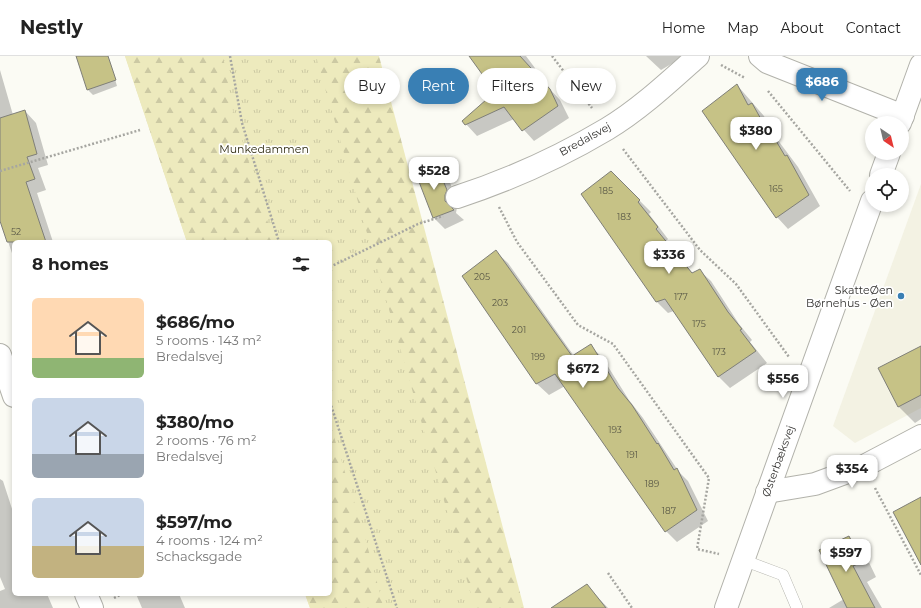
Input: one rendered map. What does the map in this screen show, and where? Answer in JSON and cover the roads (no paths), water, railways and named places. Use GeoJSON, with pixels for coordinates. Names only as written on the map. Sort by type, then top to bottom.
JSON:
{"type":"FeatureCollection","features":[{"type":"Feature","properties":{"kind":"street","name":"Bredalsvej"},"geometry":{"type":"LineString","coordinates":[[457,197],[488,186],[540,164],[608,128],[664,86],[698,56]]}},
{"type":"Feature","properties":{"kind":"street"},"geometry":{"type":"LineString","coordinates":[[760,56],[767,62],[895,116]]}},
{"type":"Feature","properties":{"kind":"street"},"geometry":{"type":"LineString","coordinates":[[903,116],[921,66]]}},
{"type":"Feature","properties":{"kind":"street","name":"Østerbæksvej"},"geometry":{"type":"LineString","coordinates":[[726,608],[868,212]]}},
{"type":"Feature","properties":{"kind":"street"},"geometry":{"type":"LineString","coordinates":[[0,355],[12,390]]}},
{"type":"Feature","properties":{"kind":"street"},"geometry":{"type":"LineString","coordinates":[[767,492],[815,484],[864,466],[921,436]]}},
{"type":"Feature","properties":{"kind":"lane"},"geometry":{"type":"LineString","coordinates":[[743,560],[783,575],[797,608]]}},
{"type":"Feature","properties":{"kind":"place","name":"SkatteØen Børnehus - Øen"},"geometry":{"type":"Point","coordinates":[901,296]}},
{"type":"Feature","properties":{"kind":"park label","name":"Munkedammen"},"geometry":{"type":"Point","coordinates":[264,149]}}]}
